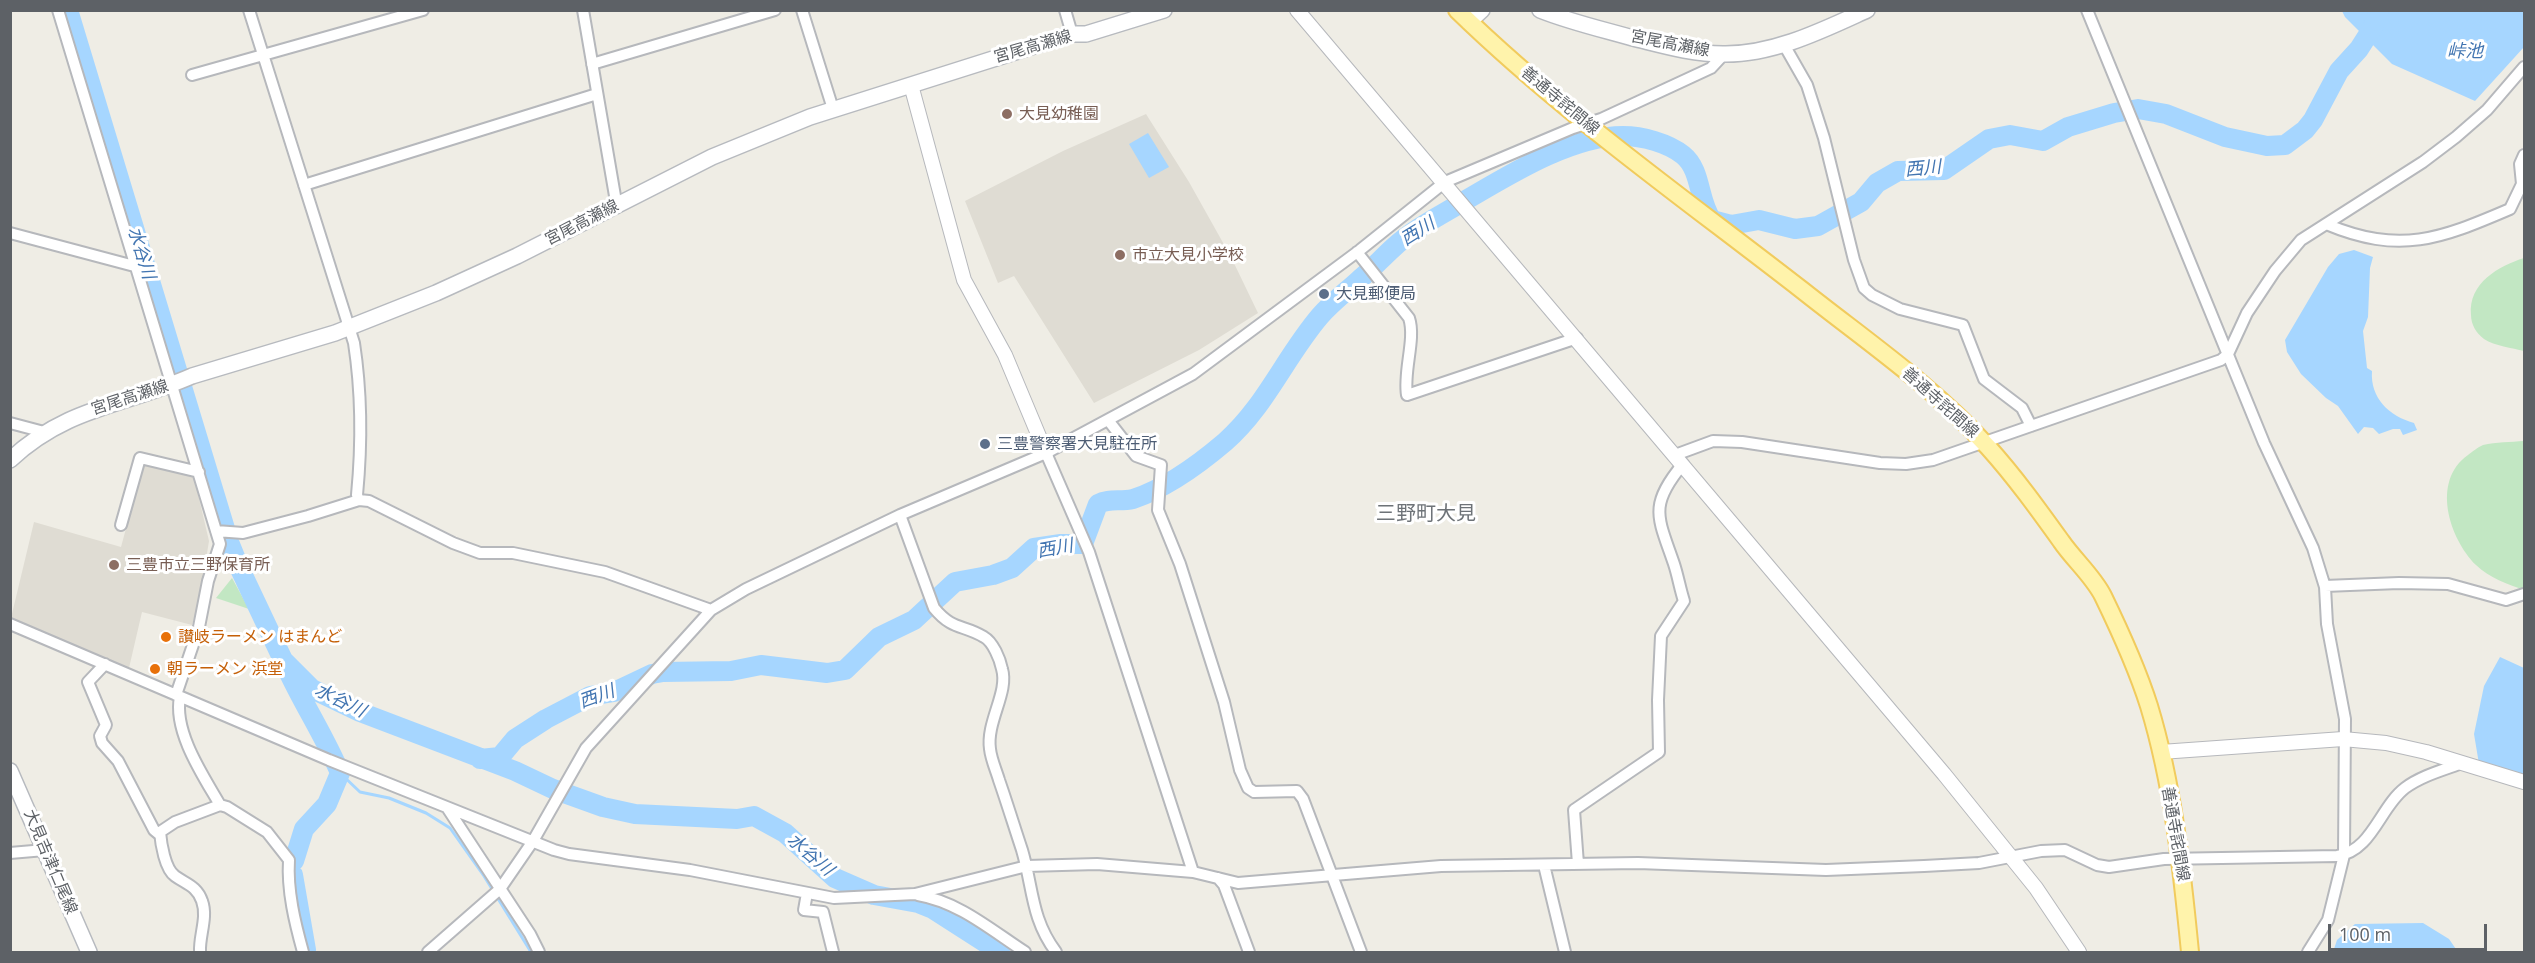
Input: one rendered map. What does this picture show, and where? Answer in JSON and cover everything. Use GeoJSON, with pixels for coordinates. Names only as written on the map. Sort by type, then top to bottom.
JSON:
{"type":"FeatureCollection","features":[{"type":"Feature","properties":{"kind":"main road","name":"宮尾高瀬線"},"geometry":{"type":"LineString","coordinates":[[10,460],[44,432],[82,413],[349,327],[467,280],[712,157],[833,109],[1072,34],[1086,34],[1164,10]]}},
{"type":"Feature","properties":{"kind":"main road"},"geometry":{"type":"LineString","coordinates":[[1463,16],[1482,10]]}},
{"type":"Feature","properties":{"kind":"main road","name":"宮尾高瀬線"},"geometry":{"type":"LineString","coordinates":[[1540,10],[1686,51],[1724,54],[1783,43],[1820,31],[1868,10]]}},
{"type":"Feature","properties":{"kind":"main road","name":"善通寺詫間線"},"geometry":{"type":"LineString","coordinates":[[1463,16],[1584,124],[1651,173],[1897,365],[1953,412],[1984,443],[2032,498],[2063,544],[2101,592],[2149,706],[2161,752],[2181,860],[2190,952]]}},
{"type":"Feature","properties":{"kind":"main road","name":"大見吉津仁尾線"},"geometry":{"type":"LineString","coordinates":[[10,771],[89,952]]}},
{"type":"Feature","properties":{"kind":"street"},"geometry":{"type":"LineString","coordinates":[[58,10],[138,267],[220,544],[208,581],[199,627],[178,696],[180,716],[190,749],[220,806]]}},
{"type":"Feature","properties":{"kind":"street"},"geometry":{"type":"LineString","coordinates":[[249,10],[349,327],[360,385],[362,445],[357,495],[359,500]]}},
{"type":"Feature","properties":{"kind":"street"},"geometry":{"type":"LineString","coordinates":[[192,75],[423,10]]}},
{"type":"Feature","properties":{"kind":"street"},"geometry":{"type":"LineString","coordinates":[[583,10],[615,196]]}},
{"type":"Feature","properties":{"kind":"street"},"geometry":{"type":"LineString","coordinates":[[592,64],[775,10]]}},
{"type":"Feature","properties":{"kind":"street"},"geometry":{"type":"LineString","coordinates":[[802,10],[833,109]]}},
{"type":"Feature","properties":{"kind":"street"},"geometry":{"type":"LineString","coordinates":[[1065,10],[1072,34]]}},
{"type":"Feature","properties":{"kind":"street"},"geometry":{"type":"LineString","coordinates":[[1297,10],[1944,774],[2036,888],[2079,952]]}},
{"type":"Feature","properties":{"kind":"street"},"geometry":{"type":"LineString","coordinates":[[2087,10],[2264,443],[2313,548],[2325,586],[2326,624],[2345,719],[2343,739],[2344,855],[2328,920],[2308,952]]}},
{"type":"Feature","properties":{"kind":"street"},"geometry":{"type":"LineString","coordinates":[[1783,43],[1807,85],[1824,138],[1854,260],[1864,288],[1872,295],[1900,309],[1963,325],[1984,379],[2022,408],[2031,426]]}},
{"type":"Feature","properties":{"kind":"street"},"geometry":{"type":"LineString","coordinates":[[428,952],[496,892],[533,841],[562,786],[586,748],[711,610],[746,588],[900,515],[1046,453],[1193,375],[1357,252],[1444,182],[1601,119],[1711,68],[1724,54]]}},
{"type":"Feature","properties":{"kind":"street"},"geometry":{"type":"LineString","coordinates":[[1578,864],[1574,810],[1659,752],[1658,700],[1661,636],[1684,601],[1658,522],[1660,502],[1679,460],[1713,441],[1742,442],[1880,463],[1906,464],[1933,460],[2221,360],[2228,354],[2247,313],[2276,270],[2301,240],[2423,162],[2456,137],[2487,110],[2524,67]]}},
{"type":"Feature","properties":{"kind":"street"},"geometry":{"type":"LineString","coordinates":[[911,85],[964,280],[1005,356],[1089,552],[1193,872]]}},
{"type":"Feature","properties":{"kind":"street"},"geometry":{"type":"LineString","coordinates":[[304,185],[597,94]]}},
{"type":"Feature","properties":{"kind":"street"},"geometry":{"type":"LineString","coordinates":[[2326,224],[2377,241],[2406,242],[2430,238],[2476,223],[2510,209],[2522,184],[2520,164],[2524,156]]}},
{"type":"Feature","properties":{"kind":"street"},"geometry":{"type":"LineString","coordinates":[[10,233],[138,267]]}},
{"type":"Feature","properties":{"kind":"street"},"geometry":{"type":"LineString","coordinates":[[1357,252],[1409,318],[1412,327],[1406,366],[1407,395],[1577,338]]}},
{"type":"Feature","properties":{"kind":"street"},"geometry":{"type":"LineString","coordinates":[[1108,420],[1136,456],[1161,465],[1158,510],[1180,564],[1224,702],[1240,770],[1248,788],[1263,794],[1297,791],[1303,799],[1361,952]]}},
{"type":"Feature","properties":{"kind":"street"},"geometry":{"type":"LineString","coordinates":[[10,423],[44,432]]}},
{"type":"Feature","properties":{"kind":"street"},"geometry":{"type":"LineString","coordinates":[[121,525],[140,458],[198,472]]}},
{"type":"Feature","properties":{"kind":"street"},"geometry":{"type":"LineString","coordinates":[[216,531],[243,533],[359,500],[369,501],[453,543],[480,553],[513,553],[604,572],[711,610]]}},
{"type":"Feature","properties":{"kind":"street"},"geometry":{"type":"LineString","coordinates":[[900,515],[934,608],[944,620],[985,638],[992,645],[1003,669],[1003,683],[991,724],[990,749],[1027,866],[1032,901],[1041,928],[1056,952]]}},
{"type":"Feature","properties":{"kind":"street"},"geometry":{"type":"LineString","coordinates":[[2325,586],[2448,584],[2506,600],[2524,594]]}},
{"type":"Feature","properties":{"kind":"street"},"geometry":{"type":"LineString","coordinates":[[10,624],[329,760],[569,855],[690,870],[834,898],[915,894],[1027,866],[1097,864],[1193,872],[1238,884],[1441,866],[1638,863],[1826,870],[1957,864],[2012,858],[2041,851],[2065,850],[2097,865],[2109,867],[2164,859],[2344,855],[2367,838],[2394,798],[2405,788],[2462,763]]}},
{"type":"Feature","properties":{"kind":"street"},"geometry":{"type":"LineString","coordinates":[[105,664],[88,682],[106,725],[100,735],[102,743],[118,761],[154,831],[160,835],[169,868],[173,874],[190,883],[202,901],[204,915],[200,952]]}},
{"type":"Feature","properties":{"kind":"street"},"geometry":{"type":"LineString","coordinates":[[2161,752],[2343,739],[2386,743],[2426,752],[2524,782]]}},
{"type":"Feature","properties":{"kind":"street"},"geometry":{"type":"LineString","coordinates":[[160,835],[168,825],[220,806],[227,807],[267,832],[289,860],[288,873],[292,903],[303,952]]}},
{"type":"Feature","properties":{"kind":"street"},"geometry":{"type":"LineString","coordinates":[[448,809],[496,892],[531,934],[539,952]]}},
{"type":"Feature","properties":{"kind":"street"},"geometry":{"type":"LineString","coordinates":[[10,853],[45,850]]}},
{"type":"Feature","properties":{"kind":"street"},"geometry":{"type":"LineString","coordinates":[[1544,865],[1565,952]]}},
{"type":"Feature","properties":{"kind":"street"},"geometry":{"type":"LineString","coordinates":[[1218,878],[1224,885],[1249,952]]}},
{"type":"Feature","properties":{"kind":"street"},"geometry":{"type":"LineString","coordinates":[[807,893],[804,910],[823,912],[833,952]]}},
{"type":"Feature","properties":{"kind":"street"},"geometry":{"type":"LineString","coordinates":[[915,894],[937,898],[956,907],[1025,952]]}},
{"type":"Feature","properties":{"kind":"shaded area"},"geometry":{"type":"Polygon","coordinates":[[[1146,114],[1189,182],[1231,257],[1258,313],[1199,350],[1094,403],[1014,276],[998,283],[965,201],[1063,151],[1146,114]]]}},
{"type":"Feature","properties":{"kind":"shaded area","name":"三豊市立三野保育所"},"geometry":{"type":"Polygon","coordinates":[[[144,462],[194,477],[209,541],[199,602],[192,625],[142,612],[129,668],[11,618],[34,522],[121,547],[144,462]]]}},
{"type":"Feature","properties":{"kind":"green space"},"geometry":{"type":"Polygon","coordinates":[[[2524,258],[2524,351],[2484,339],[2474,328],[2471,304],[2480,285],[2495,271],[2524,258]]]}},
{"type":"Feature","properties":{"kind":"green space"},"geometry":{"type":"Polygon","coordinates":[[[2524,441],[2524,590],[2487,574],[2466,554],[2452,525],[2447,494],[2450,479],[2457,466],[2477,448],[2488,444],[2524,441]]]}},
{"type":"Feature","properties":{"kind":"green space"},"geometry":{"type":"Polygon","coordinates":[[[232,578],[249,609],[216,598],[232,578]]]}},
{"type":"Feature","properties":{"kind":"water","name":"峠池"},"geometry":{"type":"Polygon","coordinates":[[[2342,11],[2524,11],[2524,47],[2475,101],[2392,64],[2345,17],[2342,11]]]}},
{"type":"Feature","properties":{"kind":"water"},"geometry":{"type":"Polygon","coordinates":[[[1148,133],[1169,167],[1149,178],[1129,144],[1148,133]]]}},
{"type":"Feature","properties":{"kind":"water"},"geometry":{"type":"Polygon","coordinates":[[[2354,250],[2373,257],[2370,268],[2368,317],[2363,331],[2367,368],[2372,371],[2374,390],[2383,404],[2397,416],[2414,423],[2417,430],[2403,435],[2400,429],[2379,434],[2373,428],[2364,427],[2358,434],[2338,406],[2301,374],[2287,352],[2285,340],[2328,267],[2339,254],[2354,250]]]}},
{"type":"Feature","properties":{"kind":"water"},"geometry":{"type":"Polygon","coordinates":[[[2500,657],[2524,668],[2524,777],[2479,764],[2474,734],[2484,686],[2500,657]]]}},
{"type":"Feature","properties":{"kind":"water"},"geometry":{"type":"Polygon","coordinates":[[[2423,923],[2449,939],[2458,952],[2333,952],[2337,940],[2355,924],[2423,923]]]}},
{"type":"Feature","properties":{"kind":"waterway","name":"水谷川"},"geometry":{"type":"LineString","coordinates":[[68,10],[229,542],[283,660],[312,689],[360,712],[603,807],[635,814],[737,819],[754,816],[785,833],[835,878],[874,895],[918,903],[933,909],[1000,952]]}},
{"type":"Feature","properties":{"kind":"waterway","name":"西川"},"geometry":{"type":"LineString","coordinates":[[480,759],[500,757],[515,739],[546,719],[590,696],[614,692],[652,674],[731,671],[761,665],[827,673],[845,670],[879,637],[914,620],[955,582],[993,575],[1012,568],[1034,548],[1083,544],[1098,504],[1106,501],[1133,499],[1158,489],[1193,467],[1225,442],[1252,413],[1320,316],[1400,241],[1498,182],[1560,150],[1602,138],[1630,136],[1654,141],[1670,147],[1689,161],[1712,220],[1731,225],[1759,220],[1795,229],[1818,226],[1861,202],[1877,183],[1898,171],[1944,170],[1989,139],[2010,135],[2043,141],[2068,127],[2114,113],[2138,109],[2166,114],[2225,137],[2267,146],[2285,145],[2305,130],[2313,120],[2339,71],[2359,49],[2373,27],[2379,10]]}},
{"type":"Feature","properties":{"kind":"waterway"},"geometry":{"type":"LineString","coordinates":[[289,673],[340,773],[327,804],[304,829],[294,861]]}},
{"type":"Feature","properties":{"kind":"waterway"},"geometry":{"type":"LineString","coordinates":[[340,773],[360,792],[389,798],[426,813],[450,828],[484,876],[531,952]]}},
{"type":"Feature","properties":{"kind":"waterway"},"geometry":{"type":"LineString","coordinates":[[293,875],[306,950]]}},
{"type":"Feature","properties":{"kind":"place","name":"大見幼稚園"},"geometry":{"type":"Point","coordinates":[1007,114]}},
{"type":"Feature","properties":{"kind":"place","name":"市立大見小学校"},"geometry":{"type":"Point","coordinates":[1120,255]}},
{"type":"Feature","properties":{"kind":"place","name":"大見郵便局"},"geometry":{"type":"Point","coordinates":[1324,294]}},
{"type":"Feature","properties":{"kind":"place","name":"三豊警察署大見駐在所"},"geometry":{"type":"Point","coordinates":[985,444]}},
{"type":"Feature","properties":{"kind":"place","name":"三豊市立三野保育所"},"geometry":{"type":"Point","coordinates":[114,565]}},
{"type":"Feature","properties":{"kind":"place","name":"讃岐ラーメン はまんど"},"geometry":{"type":"Point","coordinates":[166,637]}},
{"type":"Feature","properties":{"kind":"place","name":"朝ラーメン 浜堂"},"geometry":{"type":"Point","coordinates":[155,669]}},
{"type":"Feature","properties":{"kind":"district","name":"三野町大見"},"geometry":{"type":"Point","coordinates":[1426,514]}}]}
